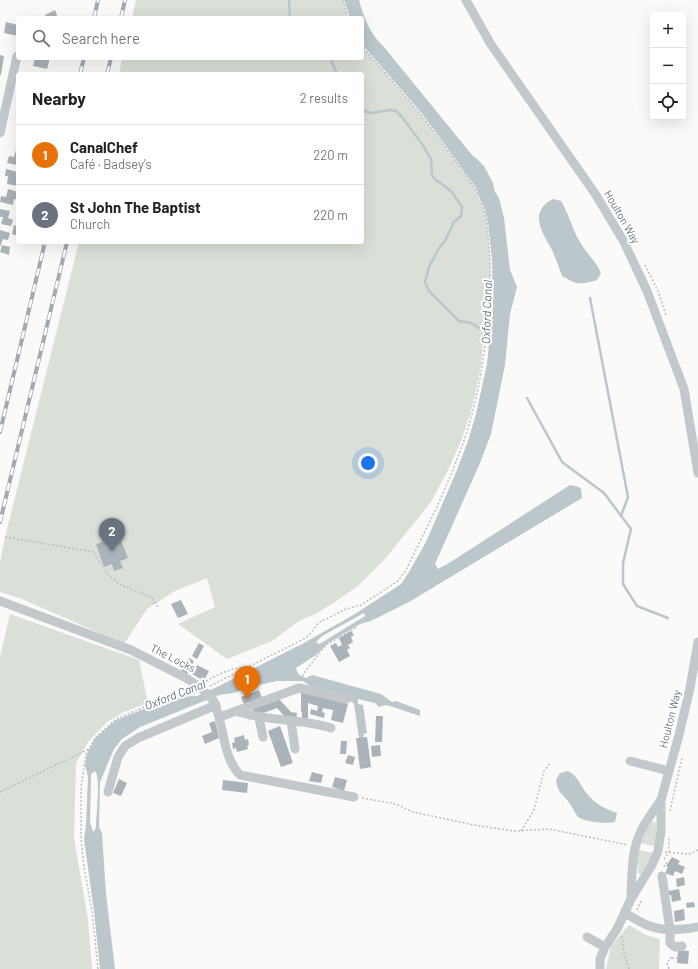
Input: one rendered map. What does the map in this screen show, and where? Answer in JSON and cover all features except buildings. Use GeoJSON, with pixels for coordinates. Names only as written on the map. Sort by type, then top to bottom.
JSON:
{"type":"FeatureCollection","features":[{"type":"Feature","properties":{"kind":"street","name":"Houlton Way"},"geometry":{"type":"LineString","coordinates":[[466,0],[490,43],[596,195],[624,242],[647,291],[684,389],[698,473]]}},
{"type":"Feature","properties":{"kind":"street"},"geometry":{"type":"LineString","coordinates":[[0,133],[16,60]]}},
{"type":"Feature","properties":{"kind":"street","name":"The Locks"},"geometry":{"type":"LineString","coordinates":[[0,601],[132,650],[201,688],[215,702],[230,760],[240,775],[354,797]]}},
{"type":"Feature","properties":{"kind":"street","name":"Houlton Way"},"geometry":{"type":"LineString","coordinates":[[600,969],[600,959],[605,947],[617,929],[631,898],[652,865],[658,851],[661,836],[661,800],[679,735],[690,688],[698,642]]}},
{"type":"Feature","properties":{"kind":"street"},"geometry":{"type":"LineString","coordinates":[[220,717],[299,688],[347,699]]}},
{"type":"Feature","properties":{"kind":"street"},"geometry":{"type":"LineString","coordinates":[[108,792],[118,757],[125,746],[138,738],[215,702]]}},
{"type":"Feature","properties":{"kind":"street"},"geometry":{"type":"LineString","coordinates":[[236,711],[252,717],[314,723],[330,728]]}},
{"type":"Feature","properties":{"kind":"street"},"geometry":{"type":"LineString","coordinates":[[259,718],[263,737]]}},
{"type":"Feature","properties":{"kind":"street"},"geometry":{"type":"LineString","coordinates":[[291,721],[295,749]]}},
{"type":"Feature","properties":{"kind":"street"},"geometry":{"type":"LineString","coordinates":[[630,761],[669,771]]}},
{"type":"Feature","properties":{"kind":"street","name":"Houlton Way"},"geometry":{"type":"LineString","coordinates":[[631,898],[635,846],[642,829],[661,800]]}},
{"type":"Feature","properties":{"kind":"street"},"geometry":{"type":"LineString","coordinates":[[662,876],[670,930],[670,942],[679,947]]}},
{"type":"Feature","properties":{"kind":"street"},"geometry":{"type":"LineString","coordinates":[[625,913],[646,925],[670,930],[698,927]]}},
{"type":"Feature","properties":{"kind":"street"},"geometry":{"type":"LineString","coordinates":[[587,937],[605,947]]}},
{"type":"Feature","properties":{"kind":"path"},"geometry":{"type":"LineString","coordinates":[[343,0],[347,16]]}},
{"type":"Feature","properties":{"kind":"path"},"geometry":{"type":"LineString","coordinates":[[98,969],[92,911],[82,852],[81,823],[81,787],[85,759],[95,738],[116,719],[149,705],[213,684],[304,639],[310,634],[318,623],[346,609],[361,605],[402,578],[422,541],[453,470],[472,414],[479,385],[491,306],[490,259],[487,222],[474,186],[423,117],[364,48]]}},
{"type":"Feature","properties":{"kind":"path"},"geometry":{"type":"LineString","coordinates":[[5,537],[94,552],[108,575],[121,585],[151,597],[158,607]]}},
{"type":"Feature","properties":{"kind":"path"},"geometry":{"type":"LineString","coordinates":[[304,673],[326,645],[357,627]]}},
{"type":"Feature","properties":{"kind":"path"},"geometry":{"type":"LineString","coordinates":[[201,688],[212,678],[227,671],[236,668],[246,668]]}},
{"type":"Feature","properties":{"kind":"path"},"geometry":{"type":"LineString","coordinates":[[212,678],[213,684]]}},
{"type":"Feature","properties":{"kind":"path"},"geometry":{"type":"LineString","coordinates":[[0,792],[89,749]]}},
{"type":"Feature","properties":{"kind":"path"},"geometry":{"type":"LineString","coordinates":[[521,831],[534,810],[544,771],[550,763]]}},
{"type":"Feature","properties":{"kind":"path"},"geometry":{"type":"LineString","coordinates":[[354,797],[396,804],[413,812],[474,825],[514,831],[549,830],[622,844]]}},
{"type":"Feature","properties":{"kind":"path"},"geometry":{"type":"LineString","coordinates":[[689,854],[698,850]]}},
{"type":"Feature","properties":{"kind":"path"},"geometry":{"type":"LineString","coordinates":[[622,936],[624,953],[629,969]]}},
{"type":"Feature","properties":{"kind":"path"},"geometry":{"type":"LineString","coordinates":[[669,969],[667,963],[679,947]]}},
{"type":"Feature","properties":{"kind":"path"},"geometry":{"type":"LineString","coordinates":[[672,958],[677,958]]}},
{"type":"Feature","properties":{"kind":"shaded area"},"geometry":{"type":"Polygon","coordinates":[[[136,0],[343,0],[347,16],[132,16],[136,0]]]}},
{"type":"Feature","properties":{"kind":"shaded area"},"geometry":{"type":"Polygon","coordinates":[[[344,0],[359,0],[365,19],[375,37],[472,155],[484,166],[499,198],[504,218],[510,270],[517,287],[510,314],[505,365],[491,434],[480,463],[435,564],[438,569],[449,563],[570,485],[581,489],[582,498],[409,602],[371,621],[360,624],[328,643],[316,655],[296,668],[297,672],[306,678],[312,675],[381,694],[392,702],[396,701],[420,710],[420,716],[386,705],[379,707],[375,703],[358,699],[358,704],[363,705],[367,733],[364,734],[363,738],[359,738],[354,704],[349,699],[310,686],[303,681],[277,681],[245,688],[234,693],[219,695],[140,727],[122,739],[114,749],[100,782],[99,827],[102,833],[106,894],[115,969],[100,969],[84,839],[88,777],[85,765],[87,754],[95,738],[116,720],[149,707],[190,696],[197,696],[217,687],[304,643],[355,614],[401,584],[426,542],[457,470],[476,414],[487,364],[493,305],[492,259],[488,222],[484,207],[475,186],[424,116],[364,46],[364,16],[349,16],[344,0]],[[364,613],[322,636],[316,642],[319,644],[323,642],[365,616],[364,613]],[[95,771],[91,774],[90,822],[93,832],[96,826],[98,797],[97,775],[95,771]]]}},
{"type":"Feature","properties":{"kind":"shaded area"},"geometry":{"type":"Polygon","coordinates":[[[364,48],[423,117],[474,186],[483,207],[487,222],[490,259],[491,305],[483,341],[477,386],[470,415],[461,441],[431,502],[385,559],[358,586],[315,614],[299,621],[272,641],[227,659],[178,624],[215,607],[207,578],[175,591],[147,609],[124,644],[22,599],[0,592],[0,563],[5,537],[78,244],[364,244],[364,72],[119,72],[122,60],[364,60],[364,48]]]}},
{"type":"Feature","properties":{"kind":"shaded area"},"geometry":{"type":"Polygon","coordinates":[[[553,199],[561,201],[582,246],[599,269],[601,273],[597,280],[586,283],[575,283],[562,276],[539,223],[541,210],[545,204],[553,199]]]}},
{"type":"Feature","properties":{"kind":"shaded area"},"geometry":{"type":"Polygon","coordinates":[[[10,614],[139,660],[148,703],[124,712],[107,722],[88,742],[76,763],[74,838],[88,920],[92,969],[0,969],[0,657],[10,614]]]}},
{"type":"Feature","properties":{"kind":"shaded area"},"geometry":{"type":"Polygon","coordinates":[[[568,771],[575,776],[587,794],[596,802],[617,813],[615,822],[596,822],[578,817],[560,792],[556,780],[560,773],[568,771]]]}},
{"type":"Feature","properties":{"kind":"shaded area"},"geometry":{"type":"Polygon","coordinates":[[[652,822],[655,822],[656,824],[657,847],[641,843],[652,822]]]}},
{"type":"Feature","properties":{"kind":"shaded area"},"geometry":{"type":"Polygon","coordinates":[[[638,850],[654,853],[641,874],[638,873],[638,850]]]}},
{"type":"Feature","properties":{"kind":"shaded area"},"geometry":{"type":"Polygon","coordinates":[[[629,925],[646,935],[660,939],[659,969],[606,969],[611,946],[629,925]]]}},
{"type":"Feature","properties":{"kind":"waterway"},"geometry":{"type":"LineString","coordinates":[[289,0],[290,16]]}},
{"type":"Feature","properties":{"kind":"waterway"},"geometry":{"type":"LineString","coordinates":[[331,60],[336,72]]}},
{"type":"Feature","properties":{"kind":"waterway","name":"Oxford Canal"},"geometry":{"type":"LineString","coordinates":[[364,111],[371,113],[390,110],[396,111],[422,144],[431,159],[432,175],[436,180],[451,191],[462,207],[461,216],[454,222],[445,241],[439,248],[429,267],[425,282],[429,291],[459,321],[471,323],[479,328]]}},
{"type":"Feature","properties":{"kind":"waterway"},"geometry":{"type":"LineString","coordinates":[[590,298],[628,497],[621,516]]}},
{"type":"Feature","properties":{"kind":"waterway"},"geometry":{"type":"LineString","coordinates":[[527,398],[562,462],[604,493],[631,529],[623,563],[623,584],[637,606],[668,618]]}},
{"type":"Feature","properties":{"kind":"railway"},"geometry":{"type":"LineString","coordinates":[[94,16],[98,0]]}},
{"type":"Feature","properties":{"kind":"railway"},"geometry":{"type":"LineString","coordinates":[[121,16],[125,0]]}},
{"type":"Feature","properties":{"kind":"railway"},"geometry":{"type":"LineString","coordinates":[[80,72],[84,60]]}},
{"type":"Feature","properties":{"kind":"railway"},"geometry":{"type":"LineString","coordinates":[[108,72],[110,60]]}},
{"type":"Feature","properties":{"kind":"railway"},"geometry":{"type":"LineString","coordinates":[[0,432],[45,244]]}},
{"type":"Feature","properties":{"kind":"railway"},"geometry":{"type":"LineString","coordinates":[[0,522],[67,244]]}},
{"type":"Feature","properties":{"kind":"place","name":"St John The Baptist"},"geometry":{"type":"Point","coordinates":[112,551]}},
{"type":"Feature","properties":{"kind":"place","name":"CanalChef"},"geometry":{"type":"Point","coordinates":[247,699]}}]}
